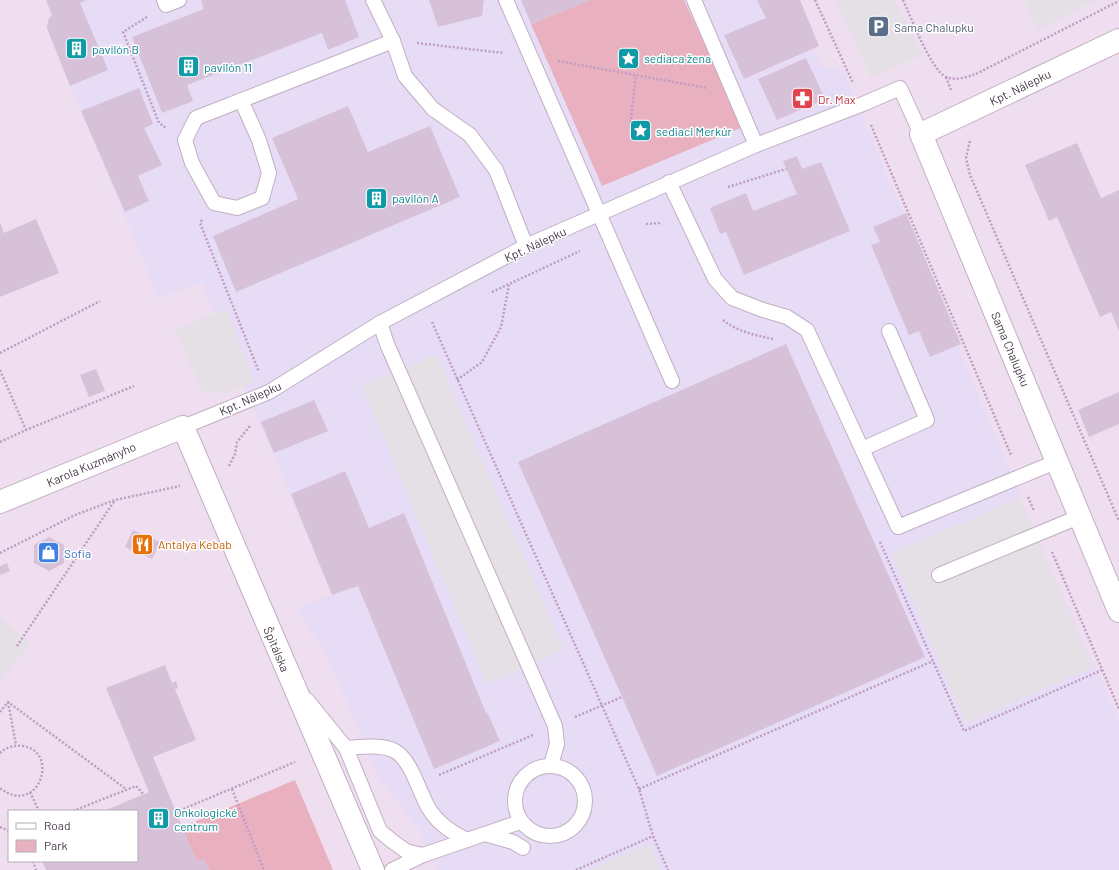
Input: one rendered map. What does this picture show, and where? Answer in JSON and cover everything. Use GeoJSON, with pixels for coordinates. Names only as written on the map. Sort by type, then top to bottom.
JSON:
{"type":"FeatureCollection","features":[{"type":"Feature","properties":{"kind":"street","name":"Kpt. Nálepku"},"geometry":{"type":"LineString","coordinates":[[921,134],[1119,40]]}},
{"type":"Feature","properties":{"kind":"street","name":"Sama Chalupku"},"geometry":{"type":"LineString","coordinates":[[921,134],[1081,516],[1119,612]]}},
{"type":"Feature","properties":{"kind":"street","name":"Špitálska"},"geometry":{"type":"LineString","coordinates":[[183,427],[291,682],[374,870]]}},
{"type":"Feature","properties":{"kind":"street","name":"Karola Kuzmányho"},"geometry":{"type":"LineString","coordinates":[[0,502],[183,427]]}},
{"type":"Feature","properties":{"kind":"lane"},"geometry":{"type":"LineString","coordinates":[[373,0],[392,41],[405,76],[433,109],[470,135],[496,170],[526,246]]}},
{"type":"Feature","properties":{"kind":"lane"},"geometry":{"type":"LineString","coordinates":[[506,0],[672,381]]}},
{"type":"Feature","properties":{"kind":"lane"},"geometry":{"type":"LineString","coordinates":[[694,0],[756,144]]}},
{"type":"Feature","properties":{"kind":"lane"},"geometry":{"type":"LineString","coordinates":[[241,100],[259,140],[269,173],[262,198],[237,208],[214,203],[192,163],[185,140],[196,118],[241,100],[392,41]]}},
{"type":"Feature","properties":{"kind":"lane","name":"Kpt. Nálepku"},"geometry":{"type":"LineString","coordinates":[[183,427],[269,392],[380,323],[526,246],[756,144],[863,104],[900,88]]}},
{"type":"Feature","properties":{"kind":"lane","name":"Sama Chalupku"},"geometry":{"type":"LineString","coordinates":[[900,88],[921,134]]}},
{"type":"Feature","properties":{"kind":"lane"},"geometry":{"type":"LineString","coordinates":[[669,182],[715,279],[732,298],[763,310],[787,317],[807,330],[898,527],[1058,461]]}},
{"type":"Feature","properties":{"kind":"lane"},"geometry":{"type":"LineString","coordinates":[[380,323],[387,344],[554,726],[557,744],[551,765]]}},
{"type":"Feature","properties":{"kind":"lane"},"geometry":{"type":"LineString","coordinates":[[862,449],[927,420],[889,331]]}},
{"type":"Feature","properties":{"kind":"lane"},"geometry":{"type":"LineString","coordinates":[[939,575],[1081,516]]}},
{"type":"Feature","properties":{"kind":"lane"},"geometry":{"type":"LineString","coordinates":[[291,682],[346,748],[380,830],[406,851],[423,855]]}},
{"type":"Feature","properties":{"kind":"lane"},"geometry":{"type":"LineString","coordinates":[[346,748],[387,748],[396,751],[408,764],[428,807],[438,821],[451,832],[467,840]]}},
{"type":"Feature","properties":{"kind":"lane"},"geometry":{"type":"LineString","coordinates":[[551,765],[564,768],[575,775],[583,786],[586,799],[583,817],[571,830],[553,837],[535,834],[520,822],[515,807],[515,791],[523,778],[536,768],[551,765]]}},
{"type":"Feature","properties":{"kind":"lane"},"geometry":{"type":"LineString","coordinates":[[392,870],[423,855],[520,822]]}},
{"type":"Feature","properties":{"kind":"lane"},"geometry":{"type":"LineString","coordinates":[[485,834],[513,842],[523,848]]}},
{"type":"Feature","properties":{"kind":"lane"},"geometry":{"type":"LineString","coordinates":[[415,870],[423,855]]}},
{"type":"Feature","properties":{"kind":"path"},"geometry":{"type":"LineString","coordinates":[[815,0],[863,104],[1119,709]]}},
{"type":"Feature","properties":{"kind":"path"},"geometry":{"type":"LineString","coordinates":[[903,0],[934,67],[946,77],[960,79],[976,74],[1119,1]]}},
{"type":"Feature","properties":{"kind":"path"},"geometry":{"type":"LineString","coordinates":[[170,2],[123,32],[159,123],[185,140]]}},
{"type":"Feature","properties":{"kind":"path"},"geometry":{"type":"LineString","coordinates":[[392,41],[530,56]]}},
{"type":"Feature","properties":{"kind":"path"},"geometry":{"type":"LineString","coordinates":[[580,65],[734,94]]}},
{"type":"Feature","properties":{"kind":"path"},"geometry":{"type":"LineString","coordinates":[[630,127],[636,75]]}},
{"type":"Feature","properties":{"kind":"path"},"geometry":{"type":"LineString","coordinates":[[728,187],[786,169]]}},
{"type":"Feature","properties":{"kind":"path"},"geometry":{"type":"LineString","coordinates":[[970,175],[1119,521]]}},
{"type":"Feature","properties":{"kind":"path"},"geometry":{"type":"LineString","coordinates":[[214,203],[200,223],[261,376]]}},
{"type":"Feature","properties":{"kind":"path"},"geometry":{"type":"LineString","coordinates":[[488,294],[580,252]]}},
{"type":"Feature","properties":{"kind":"path"},"geometry":{"type":"LineString","coordinates":[[457,380],[482,362],[500,327],[509,284]]}},
{"type":"Feature","properties":{"kind":"path"},"geometry":{"type":"LineString","coordinates":[[0,353],[100,301]]}},
{"type":"Feature","properties":{"kind":"path"},"geometry":{"type":"LineString","coordinates":[[431,320],[639,789],[653,836],[668,870]]}},
{"type":"Feature","properties":{"kind":"path"},"geometry":{"type":"LineString","coordinates":[[0,370],[26,430]]}},
{"type":"Feature","properties":{"kind":"path"},"geometry":{"type":"LineString","coordinates":[[0,442],[134,386]]}},
{"type":"Feature","properties":{"kind":"path"},"geometry":{"type":"LineString","coordinates":[[0,553],[75,515],[115,500],[178,487],[204,478]]}},
{"type":"Feature","properties":{"kind":"path"},"geometry":{"type":"LineString","coordinates":[[18,646],[115,500]]}},
{"type":"Feature","properties":{"kind":"path"},"geometry":{"type":"LineString","coordinates":[[639,789],[933,661]]}},
{"type":"Feature","properties":{"kind":"path"},"geometry":{"type":"LineString","coordinates":[[417,784],[622,697]]}},
{"type":"Feature","properties":{"kind":"path"},"geometry":{"type":"LineString","coordinates":[[0,712],[8,702]]}},
{"type":"Feature","properties":{"kind":"path"},"geometry":{"type":"LineString","coordinates":[[8,702],[16,745]]}},
{"type":"Feature","properties":{"kind":"path"},"geometry":{"type":"LineString","coordinates":[[8,702],[126,790]]}},
{"type":"Feature","properties":{"kind":"path"},"geometry":{"type":"LineString","coordinates":[[0,753],[9,747],[16,745],[25,746],[33,750],[39,757],[43,773],[41,782],[36,788],[21,796],[13,795],[0,788]]}},
{"type":"Feature","properties":{"kind":"path"},"geometry":{"type":"LineString","coordinates":[[176,812],[295,762]]}},
{"type":"Feature","properties":{"kind":"path"},"geometry":{"type":"LineString","coordinates":[[75,810],[136,786],[144,794]]}},
{"type":"Feature","properties":{"kind":"path"},"geometry":{"type":"LineString","coordinates":[[232,789],[264,870]]}},
{"type":"Feature","properties":{"kind":"path"},"geometry":{"type":"LineString","coordinates":[[30,792],[39,810]]}},
{"type":"Feature","properties":{"kind":"path"},"geometry":{"type":"LineString","coordinates":[[576,870],[653,836]]}},
{"type":"Feature","properties":{"kind":"shaded area"},"geometry":{"type":"Polygon","coordinates":[[[0,0],[1119,0],[1119,870],[0,870],[0,0]]]}},
{"type":"Feature","properties":{"kind":"shaded area"},"geometry":{"type":"Polygon","coordinates":[[[46,0],[800,0],[819,46],[813,48],[823,68],[844,71],[1048,562],[1119,719],[1119,870],[438,870],[419,829],[379,778],[328,659],[297,608],[332,595],[201,282],[159,299],[47,28],[48,20],[52,15],[46,0]]]}},
{"type":"Feature","properties":{"kind":"shaded area","name":"Sama Chalupku"},"geometry":{"type":"Polygon","coordinates":[[[836,0],[896,0],[922,55],[871,78],[836,0]]]}},
{"type":"Feature","properties":{"kind":"shaded area"},"geometry":{"type":"Polygon","coordinates":[[[1024,0],[1096,0],[1038,30],[1024,0]]]}},
{"type":"Feature","properties":{"kind":"shaded area"},"geometry":{"type":"Polygon","coordinates":[[[226,309],[254,381],[227,393],[202,391],[175,330],[226,309]]]}},
{"type":"Feature","properties":{"kind":"shaded area"},"geometry":{"type":"Polygon","coordinates":[[[436,355],[564,650],[487,684],[362,386],[436,355]]]}},
{"type":"Feature","properties":{"kind":"shaded area"},"geometry":{"type":"Polygon","coordinates":[[[1020,498],[1093,667],[966,723],[892,553],[1020,498]]]}},
{"type":"Feature","properties":{"kind":"shaded area"},"geometry":{"type":"Polygon","coordinates":[[[0,617],[31,644],[0,679],[0,617]]]}},
{"type":"Feature","properties":{"kind":"shaded area"},"geometry":{"type":"Polygon","coordinates":[[[648,844],[660,870],[588,870],[648,844]]]}},
{"type":"Feature","properties":{"kind":"green space"},"geometry":{"type":"Polygon","coordinates":[[[590,0],[684,0],[743,127],[602,186],[531,24],[590,0]]]}},
{"type":"Feature","properties":{"kind":"green space"},"geometry":{"type":"Polygon","coordinates":[[[295,780],[333,870],[209,870],[204,859],[197,862],[182,827],[295,780]]]}},
{"type":"Feature","properties":{"kind":"building","name":"pavilón B"},"geometry":{"type":"Polygon","coordinates":[[[46,0],[87,0],[80,3],[108,70],[70,86],[47,28],[48,20],[52,15],[46,0]]]}},
{"type":"Feature","properties":{"kind":"building","name":"pavilón 11"},"geometry":{"type":"Polygon","coordinates":[[[345,0],[359,37],[328,50],[322,33],[187,85],[193,101],[162,113],[132,37],[204,9],[201,1],[345,0]]]}},
{"type":"Feature","properties":{"kind":"building"},"geometry":{"type":"Polygon","coordinates":[[[429,0],[484,0],[482,16],[438,27],[429,0]]]}},
{"type":"Feature","properties":{"kind":"building"},"geometry":{"type":"Polygon","coordinates":[[[521,0],[590,0],[531,24],[521,0]]]}},
{"type":"Feature","properties":{"kind":"building"},"geometry":{"type":"Polygon","coordinates":[[[757,0],[800,0],[819,46],[744,79],[724,35],[766,18],[757,0]]]}},
{"type":"Feature","properties":{"kind":"building"},"geometry":{"type":"Polygon","coordinates":[[[806,58],[825,99],[777,120],[758,79],[806,58]]]}},
{"type":"Feature","properties":{"kind":"building"},"geometry":{"type":"Polygon","coordinates":[[[139,88],[153,124],[144,128],[162,165],[138,176],[149,201],[125,212],[81,111],[139,88]]]}},
{"type":"Feature","properties":{"kind":"building","name":"pavilón A"},"geometry":{"type":"Polygon","coordinates":[[[348,106],[368,152],[430,126],[460,197],[236,292],[213,236],[298,199],[272,138],[348,106]]]}},
{"type":"Feature","properties":{"kind":"building"},"geometry":{"type":"Polygon","coordinates":[[[1077,143],[1101,198],[1119,190],[1119,331],[1111,312],[1100,317],[1057,217],[1049,221],[1025,165],[1077,143]]]}},
{"type":"Feature","properties":{"kind":"building"},"geometry":{"type":"Polygon","coordinates":[[[797,156],[802,169],[821,162],[850,231],[744,275],[726,232],[720,234],[710,208],[746,193],[753,211],[797,194],[783,161],[797,156]]]}},
{"type":"Feature","properties":{"kind":"building"},"geometry":{"type":"Polygon","coordinates":[[[906,213],[961,344],[930,357],[919,331],[909,335],[871,245],[880,242],[873,227],[906,213]]]}},
{"type":"Feature","properties":{"kind":"building"},"geometry":{"type":"Polygon","coordinates":[[[36,219],[59,273],[0,297],[0,222],[4,233],[36,219]]]}},
{"type":"Feature","properties":{"kind":"building"},"geometry":{"type":"Polygon","coordinates":[[[786,344],[925,657],[657,776],[518,462],[786,344]]]}},
{"type":"Feature","properties":{"kind":"building"},"geometry":{"type":"Polygon","coordinates":[[[96,369],[105,391],[89,397],[80,375],[96,369]]]}},
{"type":"Feature","properties":{"kind":"building"},"geometry":{"type":"Polygon","coordinates":[[[1119,392],[1119,424],[1089,437],[1078,410],[1119,392]]]}},
{"type":"Feature","properties":{"kind":"building"},"geometry":{"type":"Polygon","coordinates":[[[314,400],[328,431],[274,453],[261,422],[314,400]]]}},
{"type":"Feature","properties":{"kind":"building"},"geometry":{"type":"Polygon","coordinates":[[[345,471],[369,528],[404,513],[486,713],[487,712],[500,741],[434,769],[358,586],[332,595],[291,494],[345,471]]]}},
{"type":"Feature","properties":{"kind":"building"},"geometry":{"type":"Polygon","coordinates":[[[133,530],[160,542],[152,559],[125,547],[133,530]]]}},
{"type":"Feature","properties":{"kind":"building"},"geometry":{"type":"Polygon","coordinates":[[[49,537],[64,545],[64,563],[49,571],[34,563],[34,545],[49,537]]]}},
{"type":"Feature","properties":{"kind":"building"},"geometry":{"type":"Polygon","coordinates":[[[7,563],[10,571],[0,575],[0,566],[7,563]]]}},
{"type":"Feature","properties":{"kind":"building"},"geometry":{"type":"Polygon","coordinates":[[[165,665],[172,683],[176,681],[178,688],[175,689],[196,740],[153,757],[197,862],[204,859],[209,870],[46,870],[42,862],[138,862],[138,810],[106,810],[149,792],[106,688],[165,665]]]}},
{"type":"Feature","properties":{"kind":"place","name":"Sama Chalupku"},"geometry":{"type":"Point","coordinates":[879,27]}},
{"type":"Feature","properties":{"kind":"place","name":"pavilón B"},"geometry":{"type":"Point","coordinates":[77,49]}},
{"type":"Feature","properties":{"kind":"place","name":"sediaca žena"},"geometry":{"type":"Point","coordinates":[629,58]}},
{"type":"Feature","properties":{"kind":"place","name":"pavilón 11"},"geometry":{"type":"Point","coordinates":[188,67]}},
{"type":"Feature","properties":{"kind":"place","name":"Dr. Max"},"geometry":{"type":"Point","coordinates":[802,99]}},
{"type":"Feature","properties":{"kind":"place","name":"sediaci Merkúr"},"geometry":{"type":"Point","coordinates":[641,131]}},
{"type":"Feature","properties":{"kind":"place","name":"pavilón A"},"geometry":{"type":"Point","coordinates":[377,198]}},
{"type":"Feature","properties":{"kind":"place","name":"Antalya Kebab"},"geometry":{"type":"Point","coordinates":[142,544]}},
{"type":"Feature","properties":{"kind":"place","name":"Sofia"},"geometry":{"type":"Point","coordinates":[49,553]}},
{"type":"Feature","properties":{"kind":"place","name":"Onkologické centrum"},"geometry":{"type":"Point","coordinates":[158,819]}}]}
